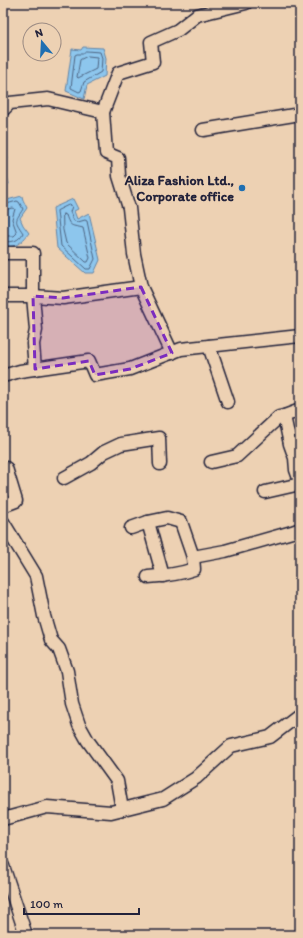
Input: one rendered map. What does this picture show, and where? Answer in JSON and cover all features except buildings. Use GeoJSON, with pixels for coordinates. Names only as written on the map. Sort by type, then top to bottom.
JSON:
{"type":"FeatureCollection","features":[{"type":"Feature","properties":{"kind":"street"},"geometry":{"type":"LineString","coordinates":[[172,353],[141,287],[134,254],[129,208],[119,176],[118,158],[106,153],[103,112],[118,73],[153,62],[151,42],[178,30],[197,15],[246,3]]}},
{"type":"Feature","properties":{"kind":"street"},"geometry":{"type":"LineString","coordinates":[[3,110],[10,103],[48,99],[103,112]]}},
{"type":"Feature","properties":{"kind":"street"},"geometry":{"type":"LineString","coordinates":[[203,130],[300,114]]}},
{"type":"Feature","properties":{"kind":"street"},"geometry":{"type":"LineString","coordinates":[[3,253],[33,253],[33,296],[36,330],[33,344],[35,369]]}},
{"type":"Feature","properties":{"kind":"street"},"geometry":{"type":"LineString","coordinates":[[3,296],[63,298],[141,287]]}},
{"type":"Feature","properties":{"kind":"street"},"geometry":{"type":"LineString","coordinates":[[3,376],[35,369],[89,361],[95,375],[130,369],[181,350],[300,336]]}},
{"type":"Feature","properties":{"kind":"street"},"geometry":{"type":"LineString","coordinates":[[209,346],[228,402]]}},
{"type":"Feature","properties":{"kind":"street"},"geometry":{"type":"LineString","coordinates":[[211,462],[237,456],[278,417],[300,410]]}},
{"type":"Feature","properties":{"kind":"street"},"geometry":{"type":"LineString","coordinates":[[265,492],[300,482],[296,470],[296,458],[290,444],[284,416]]}},
{"type":"Feature","properties":{"kind":"street"},"geometry":{"type":"LineString","coordinates":[[64,478],[90,463],[104,452],[122,444],[141,440],[159,438],[160,464]]}},
{"type":"Feature","properties":{"kind":"street"},"geometry":{"type":"LineString","coordinates":[[3,506],[16,501],[6,468]]}},
{"type":"Feature","properties":{"kind":"street"},"geometry":{"type":"LineString","coordinates":[[131,528],[148,522],[167,518],[181,522],[193,557],[194,568],[163,576],[148,577]]}},
{"type":"Feature","properties":{"kind":"street"},"geometry":{"type":"LineString","coordinates":[[3,522],[36,576],[44,616],[51,640],[59,650],[67,671],[72,704],[79,725],[88,741],[117,781],[122,809]]}},
{"type":"Feature","properties":{"kind":"street"},"geometry":{"type":"LineString","coordinates":[[148,522],[163,576]]}},
{"type":"Feature","properties":{"kind":"street"},"geometry":{"type":"LineString","coordinates":[[193,557],[225,551],[300,529]]}},
{"type":"Feature","properties":{"kind":"street"},"geometry":{"type":"LineString","coordinates":[[3,819],[47,807],[111,812],[163,799],[196,778],[231,746],[270,737],[300,714]]}},
{"type":"Feature","properties":{"kind":"street"},"geometry":{"type":"LineString","coordinates":[[3,866],[25,932]]}},
{"type":"Feature","properties":{"kind":"highlighted area"},"geometry":{"type":"Polygon","coordinates":[[[141,287],[172,353],[130,369],[95,375],[89,361],[35,369],[33,296],[63,298],[141,287]]]}},
{"type":"Feature","properties":{"kind":"water"},"geometry":{"type":"Polygon","coordinates":[[[93,3],[141,3],[142,7],[94,4],[93,3]]]}},
{"type":"Feature","properties":{"kind":"water"},"geometry":{"type":"Polygon","coordinates":[[[83,47],[103,48],[106,58],[105,76],[87,85],[84,99],[66,91],[72,49],[81,50],[83,47]]]}},
{"type":"Feature","properties":{"kind":"water"},"geometry":{"type":"Polygon","coordinates":[[[3,142],[8,159],[4,164],[9,184],[3,186],[3,142]]]}},
{"type":"Feature","properties":{"kind":"water"},"geometry":{"type":"Polygon","coordinates":[[[22,196],[27,208],[20,218],[29,233],[21,242],[14,246],[3,245],[3,201],[22,196]]]}},
{"type":"Feature","properties":{"kind":"water"},"geometry":{"type":"Polygon","coordinates":[[[73,199],[78,209],[74,211],[77,219],[89,213],[100,260],[94,273],[85,273],[57,248],[53,208],[73,199]]]}},
{"type":"Feature","properties":{"kind":"place","name":"Aliza Fashion Ltd., Corporate office"},"geometry":{"type":"Point","coordinates":[242,188]}}]}
